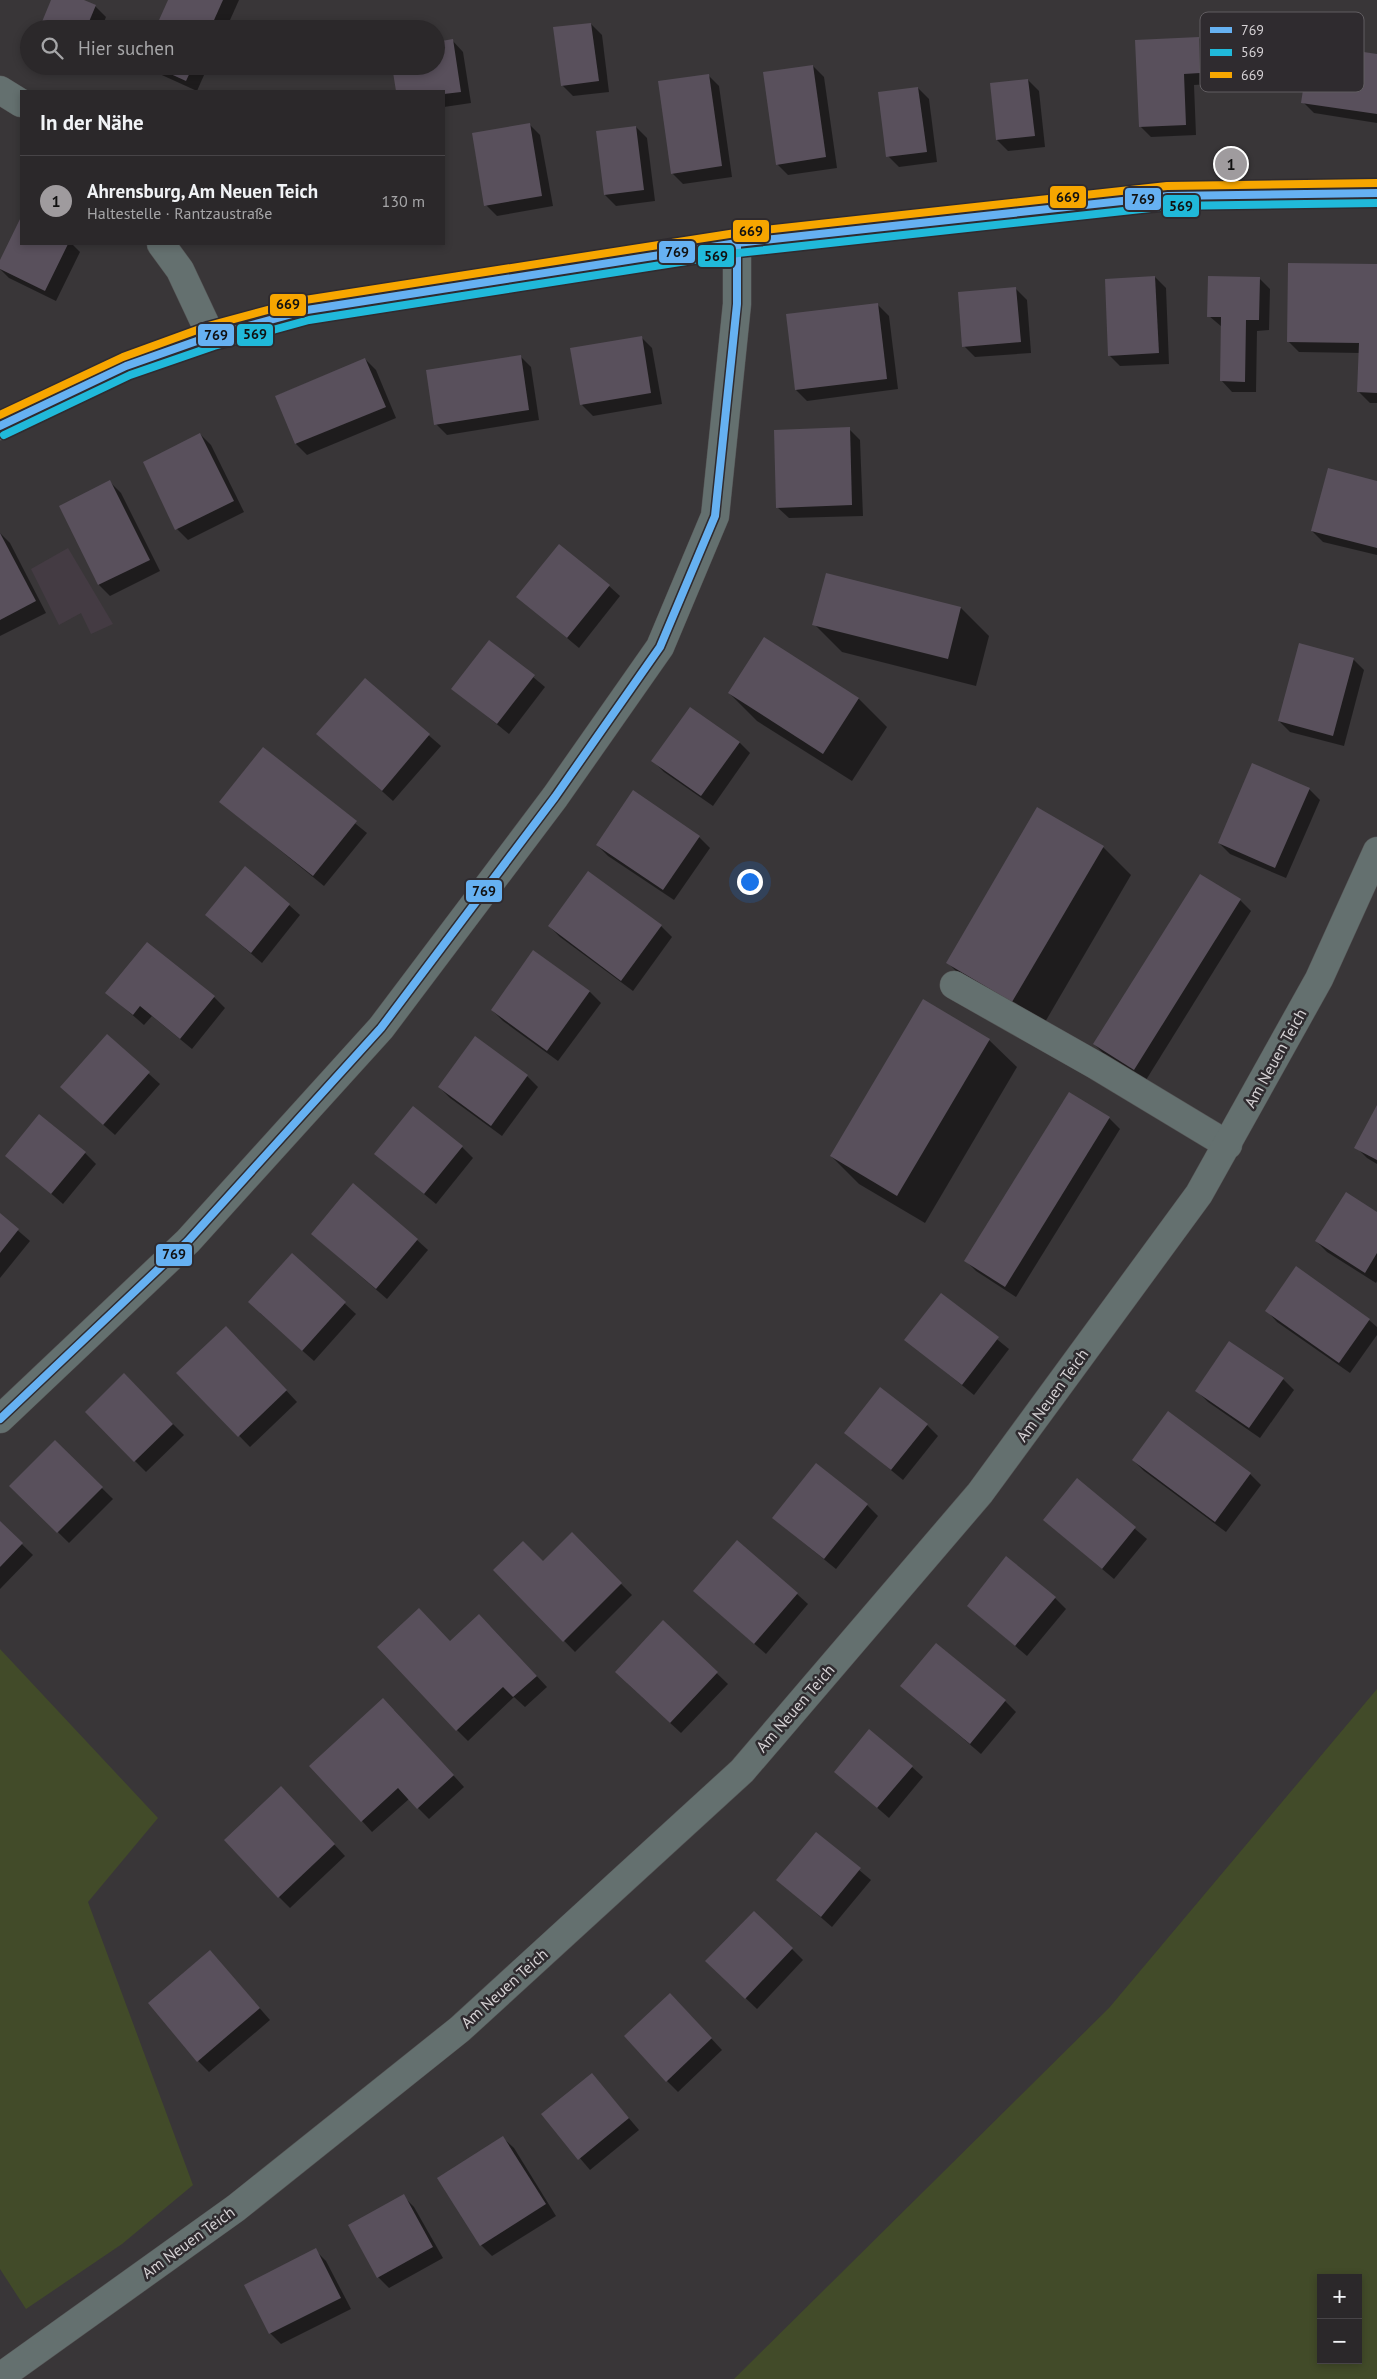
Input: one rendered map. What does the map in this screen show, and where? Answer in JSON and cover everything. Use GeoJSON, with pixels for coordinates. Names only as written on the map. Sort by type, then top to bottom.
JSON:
{"type":"FeatureCollection","features":[{"type":"Feature","properties":{"kind":"street"},"geometry":{"type":"LineString","coordinates":[[0,90],[20,102]]}},
{"type":"Feature","properties":{"kind":"street"},"geometry":{"type":"LineString","coordinates":[[0,426],[126,366],[211,336],[307,310],[737,243],[1168,196],[1377,192]]}},
{"type":"Feature","properties":{"kind":"street"},"geometry":{"type":"LineString","coordinates":[[0,1419],[188,1241],[381,1028],[555,797],[660,647],[716,516],[737,304],[737,243]]}},
{"type":"Feature","properties":{"kind":"street"},"geometry":{"type":"LineString","coordinates":[[162,245],[180,270],[211,336]]}},
{"type":"Feature","properties":{"kind":"street","name":"Am Neuen Teich"},"geometry":{"type":"LineString","coordinates":[[0,2377],[236,2208],[452,2035],[742,1771],[980,1493],[1199,1194],[1319,979],[1377,851]]}},
{"type":"Feature","properties":{"kind":"street"},"geometry":{"type":"LineString","coordinates":[[954,984],[1097,1066],[1228,1145]]}},
{"type":"Feature","properties":{"kind":"shaded area"},"geometry":{"type":"Polygon","coordinates":[[[68,548],[113,624],[91,634],[81,613],[59,625],[31,569],[68,548]]]}},
{"type":"Feature","properties":{"kind":"green space"},"geometry":{"type":"Polygon","coordinates":[[[0,1649],[158,1818],[88,1902],[193,2185],[122,2244],[26,2309],[0,2269],[0,1649]]]}},
{"type":"Feature","properties":{"kind":"green space"},"geometry":{"type":"Polygon","coordinates":[[[1377,1689],[1377,2379],[734,2379],[1109,2008],[1377,1689]]]}},
{"type":"Feature","properties":{"kind":"building"},"geometry":{"type":"Polygon","coordinates":[[[51,0],[84,0],[96,5],[90,20],[43,20],[51,0]]]}},
{"type":"Feature","properties":{"kind":"building"},"geometry":{"type":"Polygon","coordinates":[[[168,0],[223,0],[214,20],[159,20],[168,0]]]}},
{"type":"Feature","properties":{"kind":"building"},"geometry":{"type":"Polygon","coordinates":[[[591,23],[599,81],[561,86],[553,27],[591,23]]]}},
{"type":"Feature","properties":{"kind":"building"},"geometry":{"type":"Polygon","coordinates":[[[1199,37],[1200,73],[1184,74],[1186,125],[1139,127],[1135,40],[1199,37]]]}},
{"type":"Feature","properties":{"kind":"building"},"geometry":{"type":"Polygon","coordinates":[[[453,39],[461,92],[445,94],[445,90],[396,90],[393,75],[445,75],[445,40],[453,39]]]}},
{"type":"Feature","properties":{"kind":"building"},"geometry":{"type":"Polygon","coordinates":[[[1364,52],[1377,54],[1377,114],[1301,103],[1303,92],[1364,92],[1364,52]]]}},
{"type":"Feature","properties":{"kind":"building"},"geometry":{"type":"Polygon","coordinates":[[[813,65],[826,157],[776,165],[763,72],[813,65]]]}},
{"type":"Feature","properties":{"kind":"building"},"geometry":{"type":"Polygon","coordinates":[[[709,74],[722,166],[671,174],[658,81],[709,74]]]}},
{"type":"Feature","properties":{"kind":"building"},"geometry":{"type":"Polygon","coordinates":[[[173,75],[189,75],[186,81],[173,75]]]}},
{"type":"Feature","properties":{"kind":"building"},"geometry":{"type":"Polygon","coordinates":[[[1028,79],[1035,136],[996,140],[990,83],[1028,79]]]}},
{"type":"Feature","properties":{"kind":"building"},"geometry":{"type":"Polygon","coordinates":[[[918,87],[927,152],[886,157],[878,92],[918,87]]]}},
{"type":"Feature","properties":{"kind":"building"},"geometry":{"type":"Polygon","coordinates":[[[530,123],[542,196],[484,206],[472,133],[530,123]]]}},
{"type":"Feature","properties":{"kind":"building"},"geometry":{"type":"Polygon","coordinates":[[[636,126],[644,190],[604,195],[596,131],[636,126]]]}},
{"type":"Feature","properties":{"kind":"building"},"geometry":{"type":"Polygon","coordinates":[[[20,219],[20,245],[68,245],[45,291],[0,269],[0,260],[20,219]]]}},
{"type":"Feature","properties":{"kind":"building"},"geometry":{"type":"Polygon","coordinates":[[[1288,263],[1377,264],[1377,393],[1357,392],[1359,343],[1287,342],[1288,263]]]}},
{"type":"Feature","properties":{"kind":"building"},"geometry":{"type":"Polygon","coordinates":[[[1155,276],[1159,353],[1108,356],[1105,279],[1155,276]]]}},
{"type":"Feature","properties":{"kind":"building"},"geometry":{"type":"Polygon","coordinates":[[[1208,276],[1260,277],[1259,320],[1246,320],[1245,382],[1220,381],[1221,317],[1207,317],[1208,276]]]}},
{"type":"Feature","properties":{"kind":"building"},"geometry":{"type":"Polygon","coordinates":[[[1016,287],[1021,342],[962,347],[958,292],[1016,287]]]}},
{"type":"Feature","properties":{"kind":"building"},"geometry":{"type":"Polygon","coordinates":[[[878,303],[887,379],[795,390],[786,314],[878,303]]]}},
{"type":"Feature","properties":{"kind":"building"},"geometry":{"type":"Polygon","coordinates":[[[642,336],[651,393],[580,405],[570,348],[642,336]]]}},
{"type":"Feature","properties":{"kind":"building"},"geometry":{"type":"Polygon","coordinates":[[[521,355],[529,410],[434,425],[426,370],[521,355]]]}},
{"type":"Feature","properties":{"kind":"building"},"geometry":{"type":"Polygon","coordinates":[[[365,358],[386,407],[295,444],[275,396],[365,358]]]}},
{"type":"Feature","properties":{"kind":"building"},"geometry":{"type":"Polygon","coordinates":[[[850,427],[852,505],[776,508],[774,430],[850,427]]]}},
{"type":"Feature","properties":{"kind":"building"},"geometry":{"type":"Polygon","coordinates":[[[200,433],[234,501],[175,530],[143,462],[200,433]]]}},
{"type":"Feature","properties":{"kind":"building"},"geometry":{"type":"Polygon","coordinates":[[[1328,468],[1377,481],[1377,548],[1311,531],[1328,468]]]}},
{"type":"Feature","properties":{"kind":"building"},"geometry":{"type":"Polygon","coordinates":[[[110,480],[150,560],[98,585],[59,506],[110,480]]]}},
{"type":"Feature","properties":{"kind":"building"},"geometry":{"type":"Polygon","coordinates":[[[0,533],[36,601],[0,620],[0,533]]]}},
{"type":"Feature","properties":{"kind":"building"},"geometry":{"type":"Polygon","coordinates":[[[559,544],[610,585],[567,638],[516,597],[559,544]]]}},
{"type":"Feature","properties":{"kind":"building"},"geometry":{"type":"Polygon","coordinates":[[[826,573],[961,607],[948,659],[812,625],[826,573]]]}},
{"type":"Feature","properties":{"kind":"building"},"geometry":{"type":"Polygon","coordinates":[[[764,637],[859,698],[823,754],[728,693],[764,637]]]}},
{"type":"Feature","properties":{"kind":"building"},"geometry":{"type":"Polygon","coordinates":[[[489,640],[535,675],[497,724],[451,689],[489,640]]]}},
{"type":"Feature","properties":{"kind":"building"},"geometry":{"type":"Polygon","coordinates":[[[1299,643],[1354,658],[1333,736],[1278,721],[1299,643]]]}},
{"type":"Feature","properties":{"kind":"building"},"geometry":{"type":"Polygon","coordinates":[[[365,678],[430,734],[382,791],[316,734],[365,678]]]}},
{"type":"Feature","properties":{"kind":"building"},"geometry":{"type":"Polygon","coordinates":[[[690,707],[740,742],[701,796],[651,761],[690,707]]]}},
{"type":"Feature","properties":{"kind":"building"},"geometry":{"type":"Polygon","coordinates":[[[263,747],[357,821],[313,876],[219,802],[263,747]]]}},
{"type":"Feature","properties":{"kind":"building"},"geometry":{"type":"Polygon","coordinates":[[[1252,763],[1310,788],[1275,868],[1218,843],[1252,763]]]}},
{"type":"Feature","properties":{"kind":"building"},"geometry":{"type":"Polygon","coordinates":[[[633,790],[700,836],[663,890],[596,845],[633,790]]]}},
{"type":"Feature","properties":{"kind":"building"},"geometry":{"type":"Polygon","coordinates":[[[1037,807],[1104,846],[1012,1002],[946,963],[1037,807]]]}},
{"type":"Feature","properties":{"kind":"building"},"geometry":{"type":"Polygon","coordinates":[[[245,866],[290,904],[251,953],[205,915],[245,866]]]}},
{"type":"Feature","properties":{"kind":"building"},"geometry":{"type":"Polygon","coordinates":[[[588,871],[662,925],[621,981],[548,926],[588,871]]]}},
{"type":"Feature","properties":{"kind":"building"},"geometry":{"type":"Polygon","coordinates":[[[1200,874],[1241,899],[1134,1070],[1093,1044],[1200,874]]]}},
{"type":"Feature","properties":{"kind":"building"},"geometry":{"type":"Polygon","coordinates":[[[147,942],[215,996],[180,1039],[140,1006],[133,1015],[105,993],[147,942]]]}},
{"type":"Feature","properties":{"kind":"building"},"geometry":{"type":"Polygon","coordinates":[[[533,950],[590,991],[547,1051],[491,1010],[533,950]]]}},
{"type":"Feature","properties":{"kind":"building"},"geometry":{"type":"Polygon","coordinates":[[[923,999],[990,1039],[897,1196],[830,1156],[923,999]]]}},
{"type":"Feature","properties":{"kind":"building"},"geometry":{"type":"Polygon","coordinates":[[[107,1034],[150,1072],[103,1125],[60,1087],[107,1034]]]}},
{"type":"Feature","properties":{"kind":"building"},"geometry":{"type":"Polygon","coordinates":[[[475,1036],[528,1075],[491,1126],[438,1087],[475,1036]]]}},
{"type":"Feature","properties":{"kind":"building"},"geometry":{"type":"Polygon","coordinates":[[[1069,1092],[1110,1117],[1005,1287],[964,1261],[1069,1092]]]}},
{"type":"Feature","properties":{"kind":"building"},"geometry":{"type":"Polygon","coordinates":[[[1377,1105],[1377,1160],[1354,1148],[1377,1105]]]}},
{"type":"Feature","properties":{"kind":"building"},"geometry":{"type":"Polygon","coordinates":[[[413,1106],[463,1146],[424,1194],[374,1154],[413,1106]]]}},
{"type":"Feature","properties":{"kind":"building"},"geometry":{"type":"Polygon","coordinates":[[[39,1114],[86,1152],[51,1194],[5,1156],[39,1114]]]}},
{"type":"Feature","properties":{"kind":"building"},"geometry":{"type":"Polygon","coordinates":[[[353,1183],[418,1239],[376,1289],[311,1234],[353,1183]]]}},
{"type":"Feature","properties":{"kind":"building"},"geometry":{"type":"Polygon","coordinates":[[[1346,1192],[1377,1212],[1377,1253],[1365,1273],[1315,1241],[1346,1192]]]}},
{"type":"Feature","properties":{"kind":"building"},"geometry":{"type":"Polygon","coordinates":[[[0,1213],[19,1229],[0,1253],[0,1213]]]}},
{"type":"Feature","properties":{"kind":"building"},"geometry":{"type":"Polygon","coordinates":[[[292,1253],[346,1302],[302,1351],[248,1302],[292,1253]]]}},
{"type":"Feature","properties":{"kind":"building"},"geometry":{"type":"Polygon","coordinates":[[[1296,1266],[1370,1319],[1339,1363],[1265,1311],[1296,1266]]]}},
{"type":"Feature","properties":{"kind":"building"},"geometry":{"type":"Polygon","coordinates":[[[941,1293],[999,1337],[962,1385],[904,1340],[941,1293]]]}},
{"type":"Feature","properties":{"kind":"building"},"geometry":{"type":"Polygon","coordinates":[[[226,1326],[287,1390],[238,1437],[176,1373],[226,1326]]]}},
{"type":"Feature","properties":{"kind":"building"},"geometry":{"type":"Polygon","coordinates":[[[1229,1341],[1284,1378],[1249,1428],[1195,1391],[1229,1341]]]}},
{"type":"Feature","properties":{"kind":"building"},"geometry":{"type":"Polygon","coordinates":[[[124,1373],[173,1424],[134,1462],[85,1412],[124,1373]]]}},
{"type":"Feature","properties":{"kind":"building"},"geometry":{"type":"Polygon","coordinates":[[[880,1387],[928,1424],[891,1470],[844,1433],[880,1387]]]}},
{"type":"Feature","properties":{"kind":"building"},"geometry":{"type":"Polygon","coordinates":[[[1168,1411],[1251,1473],[1215,1522],[1132,1460],[1168,1411]]]}},
{"type":"Feature","properties":{"kind":"building"},"geometry":{"type":"Polygon","coordinates":[[[55,1440],[103,1487],[57,1533],[9,1486],[55,1440]]]}},
{"type":"Feature","properties":{"kind":"building"},"geometry":{"type":"Polygon","coordinates":[[[816,1463],[868,1504],[824,1559],[772,1518],[816,1463]]]}},
{"type":"Feature","properties":{"kind":"building"},"geometry":{"type":"Polygon","coordinates":[[[1077,1478],[1136,1527],[1102,1569],[1043,1520],[1077,1478]]]}},
{"type":"Feature","properties":{"kind":"building"},"geometry":{"type":"Polygon","coordinates":[[[0,1521],[23,1543],[0,1567],[0,1521]]]}},
{"type":"Feature","properties":{"kind":"building"},"geometry":{"type":"Polygon","coordinates":[[[572,1532],[622,1583],[563,1642],[493,1570],[523,1541],[543,1561],[572,1532]]]}},
{"type":"Feature","properties":{"kind":"building"},"geometry":{"type":"Polygon","coordinates":[[[737,1540],[798,1593],[754,1644],[693,1591],[737,1540]]]}},
{"type":"Feature","properties":{"kind":"building"},"geometry":{"type":"Polygon","coordinates":[[[1006,1556],[1056,1597],[1015,1646],[967,1606],[1006,1556]]]}},
{"type":"Feature","properties":{"kind":"building"},"geometry":{"type":"Polygon","coordinates":[[[419,1608],[450,1641],[479,1614],[537,1676],[513,1697],[503,1687],[456,1731],[377,1647],[419,1608]]]}},
{"type":"Feature","properties":{"kind":"building"},"geometry":{"type":"Polygon","coordinates":[[[663,1620],[718,1672],[670,1723],[615,1672],[663,1620]]]}},
{"type":"Feature","properties":{"kind":"building"},"geometry":{"type":"Polygon","coordinates":[[[936,1643],[1006,1700],[970,1744],[900,1686],[936,1643]]]}},
{"type":"Feature","properties":{"kind":"building"},"geometry":{"type":"Polygon","coordinates":[[[383,1698],[454,1775],[417,1809],[398,1788],[361,1822],[309,1766],[383,1698]]]}},
{"type":"Feature","properties":{"kind":"building"},"geometry":{"type":"Polygon","coordinates":[[[869,1729],[913,1766],[877,1808],[834,1772],[869,1729]]]}},
{"type":"Feature","properties":{"kind":"building"},"geometry":{"type":"Polygon","coordinates":[[[281,1786],[335,1844],[278,1898],[224,1840],[281,1786]]]}},
{"type":"Feature","properties":{"kind":"building"},"geometry":{"type":"Polygon","coordinates":[[[816,1832],[861,1868],[821,1917],[776,1880],[816,1832]]]}},
{"type":"Feature","properties":{"kind":"building"},"geometry":{"type":"Polygon","coordinates":[[[754,1911],[793,1948],[745,1999],[705,1961],[754,1911]]]}},
{"type":"Feature","properties":{"kind":"building"},"geometry":{"type":"Polygon","coordinates":[[[210,1950],[260,2008],[197,2062],[148,2003],[210,1950]]]}},
{"type":"Feature","properties":{"kind":"building"},"geometry":{"type":"Polygon","coordinates":[[[670,1993],[712,2038],[666,2082],[624,2036],[670,1993]]]}},
{"type":"Feature","properties":{"kind":"building"},"geometry":{"type":"Polygon","coordinates":[[[592,2073],[629,2118],[578,2160],[541,2114],[592,2073]]]}},
{"type":"Feature","properties":{"kind":"building"},"geometry":{"type":"Polygon","coordinates":[[[503,2136],[546,2204],[480,2246],[437,2178],[503,2136]]]}},
{"type":"Feature","properties":{"kind":"building"},"geometry":{"type":"Polygon","coordinates":[[[404,2194],[433,2247],[377,2278],[348,2225],[404,2194]]]}},
{"type":"Feature","properties":{"kind":"building"},"geometry":{"type":"Polygon","coordinates":[[[316,2248],[341,2298],[269,2334],[244,2285],[316,2248]]]}},
{"type":"Feature","properties":{"kind":"transit line","name":"669"},"geometry":{"type":"LineString","coordinates":[[0,415],[123,357],[208,326],[305,300],[736,233],[1167,186],[1377,183]]}},
{"type":"Feature","properties":{"kind":"transit line","name":"769"},"geometry":{"type":"LineString","coordinates":[[0,426],[126,366],[211,336],[307,310],[737,243],[1168,196],[1377,193]]}},
{"type":"Feature","properties":{"kind":"transit line","name":"569"},"geometry":{"type":"LineString","coordinates":[[4,435],[130,375],[214,346],[309,320],[738,253],[1169,206],[1377,203]]}},
{"type":"Feature","properties":{"kind":"transit line","name":"769"},"geometry":{"type":"LineString","coordinates":[[0,1419],[188,1241],[381,1028],[555,797],[660,647],[715,516],[737,304],[737,243]]}},
{"type":"Feature","properties":{"kind":"place","name":"Ahrensburg, Am Neuen Teich"},"geometry":{"type":"Point","coordinates":[1231,164]}}]}
